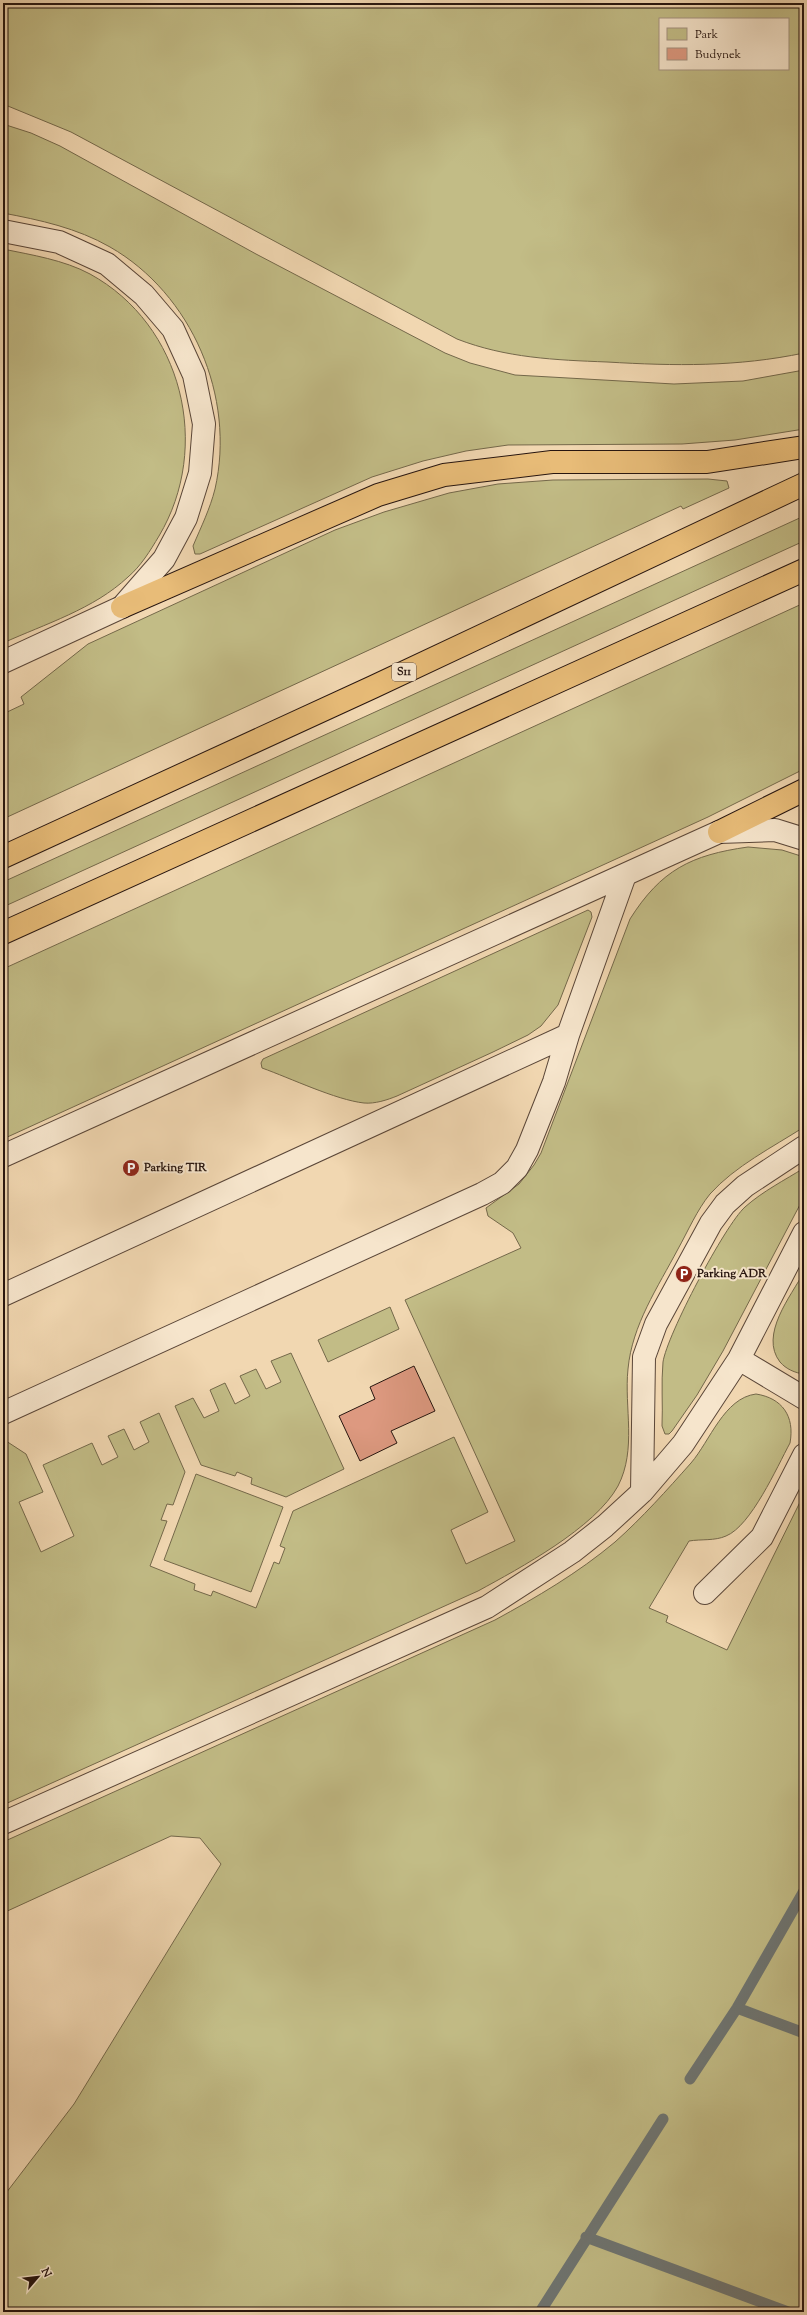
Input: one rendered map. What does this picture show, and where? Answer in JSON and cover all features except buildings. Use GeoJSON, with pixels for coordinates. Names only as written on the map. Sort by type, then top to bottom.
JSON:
{"type":"FeatureCollection","features":[{"type":"Feature","properties":{"kind":"highway"},"geometry":{"type":"LineString","coordinates":[[122,607],[378,495],[444,475],[552,462],[707,462],[804,447]]}},
{"type":"Feature","properties":{"kind":"highway","name":"S11"},"geometry":{"type":"LineString","coordinates":[[3,857],[365,690],[804,484]]}},
{"type":"Feature","properties":{"kind":"highway"},"geometry":{"type":"LineString","coordinates":[[3,934],[804,570]]}},
{"type":"Feature","properties":{"kind":"highway"},"geometry":{"type":"LineString","coordinates":[[719,832],[804,790]]}},
{"type":"Feature","properties":{"kind":"lane"},"geometry":{"type":"LineString","coordinates":[[3,231],[59,242],[107,264],[144,295],[173,329],[194,375],[204,424],[200,472],[186,518],[164,559],[122,607],[3,662]]}},
{"type":"Feature","properties":{"kind":"lane"},"geometry":{"type":"LineString","coordinates":[[3,1156],[719,832],[775,830],[804,839]]}},
{"type":"Feature","properties":{"kind":"lane"},"geometry":{"type":"LineString","coordinates":[[3,1413],[475,1197],[502,1183],[518,1168],[527,1150],[554,1082],[568,1035],[625,875]]}},
{"type":"Feature","properties":{"kind":"lane"},"geometry":{"type":"LineString","coordinates":[[3,1295],[568,1035]]}},
{"type":"Feature","properties":{"kind":"lane"},"geometry":{"type":"LineString","coordinates":[[642,1492],[644,1358],[656,1324],[711,1223],[725,1204],[745,1186],[804,1147]]}},
{"type":"Feature","properties":{"kind":"lane"},"geometry":{"type":"LineString","coordinates":[[3,1823],[487,1607],[572,1552],[605,1526],[642,1492],[683,1444],[738,1359],[804,1234]]}},
{"type":"Feature","properties":{"kind":"lane"},"geometry":{"type":"LineString","coordinates":[[738,1359],[804,1398]]}},
{"type":"Feature","properties":{"kind":"lane"},"geometry":{"type":"LineString","coordinates":[[705,1593],[762,1537],[804,1455]]}},
{"type":"Feature","properties":{"kind":"green space"},"geometry":{"type":"Polygon","coordinates":[[[3,3],[804,3],[804,353],[755,361],[682,365],[550,359],[512,354],[475,345],[457,339],[71,132],[3,104],[3,3]]]}},
{"type":"Feature","properties":{"kind":"green space"},"geometry":{"type":"Polygon","coordinates":[[[3,124],[31,133],[60,146],[256,254],[445,353],[470,363],[515,375],[674,384],[743,381],[804,370],[804,429],[735,440],[682,444],[508,445],[466,451],[423,461],[372,477],[200,554],[195,554],[193,546],[213,496],[220,454],[219,419],[213,384],[201,351],[185,320],[164,292],[139,267],[110,247],[85,235],[44,222],[3,213],[3,124]]]}},
{"type":"Feature","properties":{"kind":"green space"},"geometry":{"type":"Polygon","coordinates":[[[3,249],[48,258],[70,265],[90,274],[122,296],[147,324],[167,356],[179,391],[185,427],[184,465],[175,501],[159,536],[149,553],[137,568],[115,588],[85,607],[3,643],[3,249]]]}},
{"type":"Feature","properties":{"kind":"green space"},"geometry":{"type":"Polygon","coordinates":[[[708,479],[727,481],[729,488],[683,509],[681,506],[3,819],[3,714],[24,704],[21,697],[88,644],[335,530],[384,512],[449,493],[498,484],[553,480],[708,479]]]}},
{"type":"Feature","properties":{"kind":"green space"},"geometry":{"type":"Polygon","coordinates":[[[804,516],[804,541],[3,907],[3,882],[804,516]]]}},
{"type":"Feature","properties":{"kind":"green space"},"geometry":{"type":"Polygon","coordinates":[[[804,603],[804,769],[708,817],[3,1139],[3,969],[804,603]]]}},
{"type":"Feature","properties":{"kind":"green space"},"geometry":{"type":"Polygon","coordinates":[[[748,847],[782,850],[804,857],[804,1127],[743,1166],[710,1194],[697,1214],[654,1292],[640,1322],[630,1353],[627,1384],[629,1428],[627,1458],[624,1472],[618,1486],[607,1502],[575,1532],[555,1546],[478,1591],[3,1805],[3,1439],[26,1454],[43,1492],[19,1502],[41,1552],[74,1536],[43,1465],[92,1443],[102,1465],[118,1457],[108,1436],[124,1429],[134,1450],[149,1442],[140,1422],[159,1413],[185,1472],[173,1505],[167,1504],[161,1520],[167,1521],[150,1566],[195,1584],[194,1590],[211,1596],[213,1591],[256,1608],[274,1562],[279,1564],[285,1548],[280,1546],[293,1511],[454,1437],[488,1512],[451,1530],[466,1564],[515,1541],[405,1300],[521,1248],[513,1233],[488,1216],[486,1208],[519,1184],[534,1165],[541,1153],[630,919],[654,888],[679,868],[694,860],[710,855],[748,847]]]}},
{"type":"Feature","properties":{"kind":"green space"},"geometry":{"type":"Polygon","coordinates":[[[588,910],[591,912],[592,917],[558,1005],[541,1026],[528,1035],[493,1052],[397,1096],[372,1103],[364,1103],[340,1098],[262,1068],[261,1063],[263,1059],[588,910]]]}},
{"type":"Feature","properties":{"kind":"green space"},"geometry":{"type":"Polygon","coordinates":[[[804,1168],[804,1197],[723,1351],[697,1395],[672,1431],[669,1434],[665,1434],[662,1426],[663,1362],[675,1329],[698,1281],[724,1235],[745,1207],[767,1191],[804,1168]]]}},
{"type":"Feature","properties":{"kind":"green space"},"geometry":{"type":"Polygon","coordinates":[[[804,1272],[804,1374],[797,1373],[785,1367],[780,1362],[774,1351],[773,1340],[779,1316],[804,1272]]]}},
{"type":"Feature","properties":{"kind":"green space"},"geometry":{"type":"Polygon","coordinates":[[[390,1307],[399,1329],[328,1362],[318,1340],[390,1307]]]}},
{"type":"Feature","properties":{"kind":"green space"},"geometry":{"type":"Polygon","coordinates":[[[291,1353],[344,1469],[286,1497],[251,1484],[252,1478],[237,1472],[235,1476],[201,1465],[175,1406],[193,1398],[204,1418],[219,1411],[210,1390],[225,1383],[235,1404],[250,1396],[240,1376],[256,1369],[266,1389],[281,1382],[271,1361],[291,1353]]]}},
{"type":"Feature","properties":{"kind":"green space"},"geometry":{"type":"Polygon","coordinates":[[[756,1394],[773,1400],[780,1404],[785,1410],[790,1425],[790,1443],[771,1480],[745,1521],[735,1530],[722,1538],[689,1541],[649,1608],[668,1616],[666,1622],[727,1650],[804,1494],[804,2312],[3,2312],[3,2197],[74,2104],[221,1864],[200,1838],[171,1836],[3,1913],[3,1842],[495,1620],[542,1593],[587,1564],[625,1533],[654,1504],[691,1463],[726,1412],[735,1403],[745,1397],[756,1394]]]}},
{"type":"Feature","properties":{"kind":"green space"},"geometry":{"type":"Polygon","coordinates":[[[196,1474],[283,1507],[251,1592],[164,1560],[196,1474]]]}},
{"type":"Feature","properties":{"kind":"waterway"},"geometry":{"type":"LineString","coordinates":[[690,2079],[737,2008],[804,1891]]}},
{"type":"Feature","properties":{"kind":"waterway"},"geometry":{"type":"LineString","coordinates":[[737,2008],[804,2033]]}},
{"type":"Feature","properties":{"kind":"waterway"},"geometry":{"type":"LineString","coordinates":[[540,2312],[663,2119]]}},
{"type":"Feature","properties":{"kind":"waterway"},"geometry":{"type":"LineString","coordinates":[[586,2237],[788,2312]]}},
{"type":"Feature","properties":{"kind":"place","name":"Parking TIR"},"geometry":{"type":"Point","coordinates":[131,1168]}},
{"type":"Feature","properties":{"kind":"place","name":"Parking ADR"},"geometry":{"type":"Point","coordinates":[684,1274]}}]}
